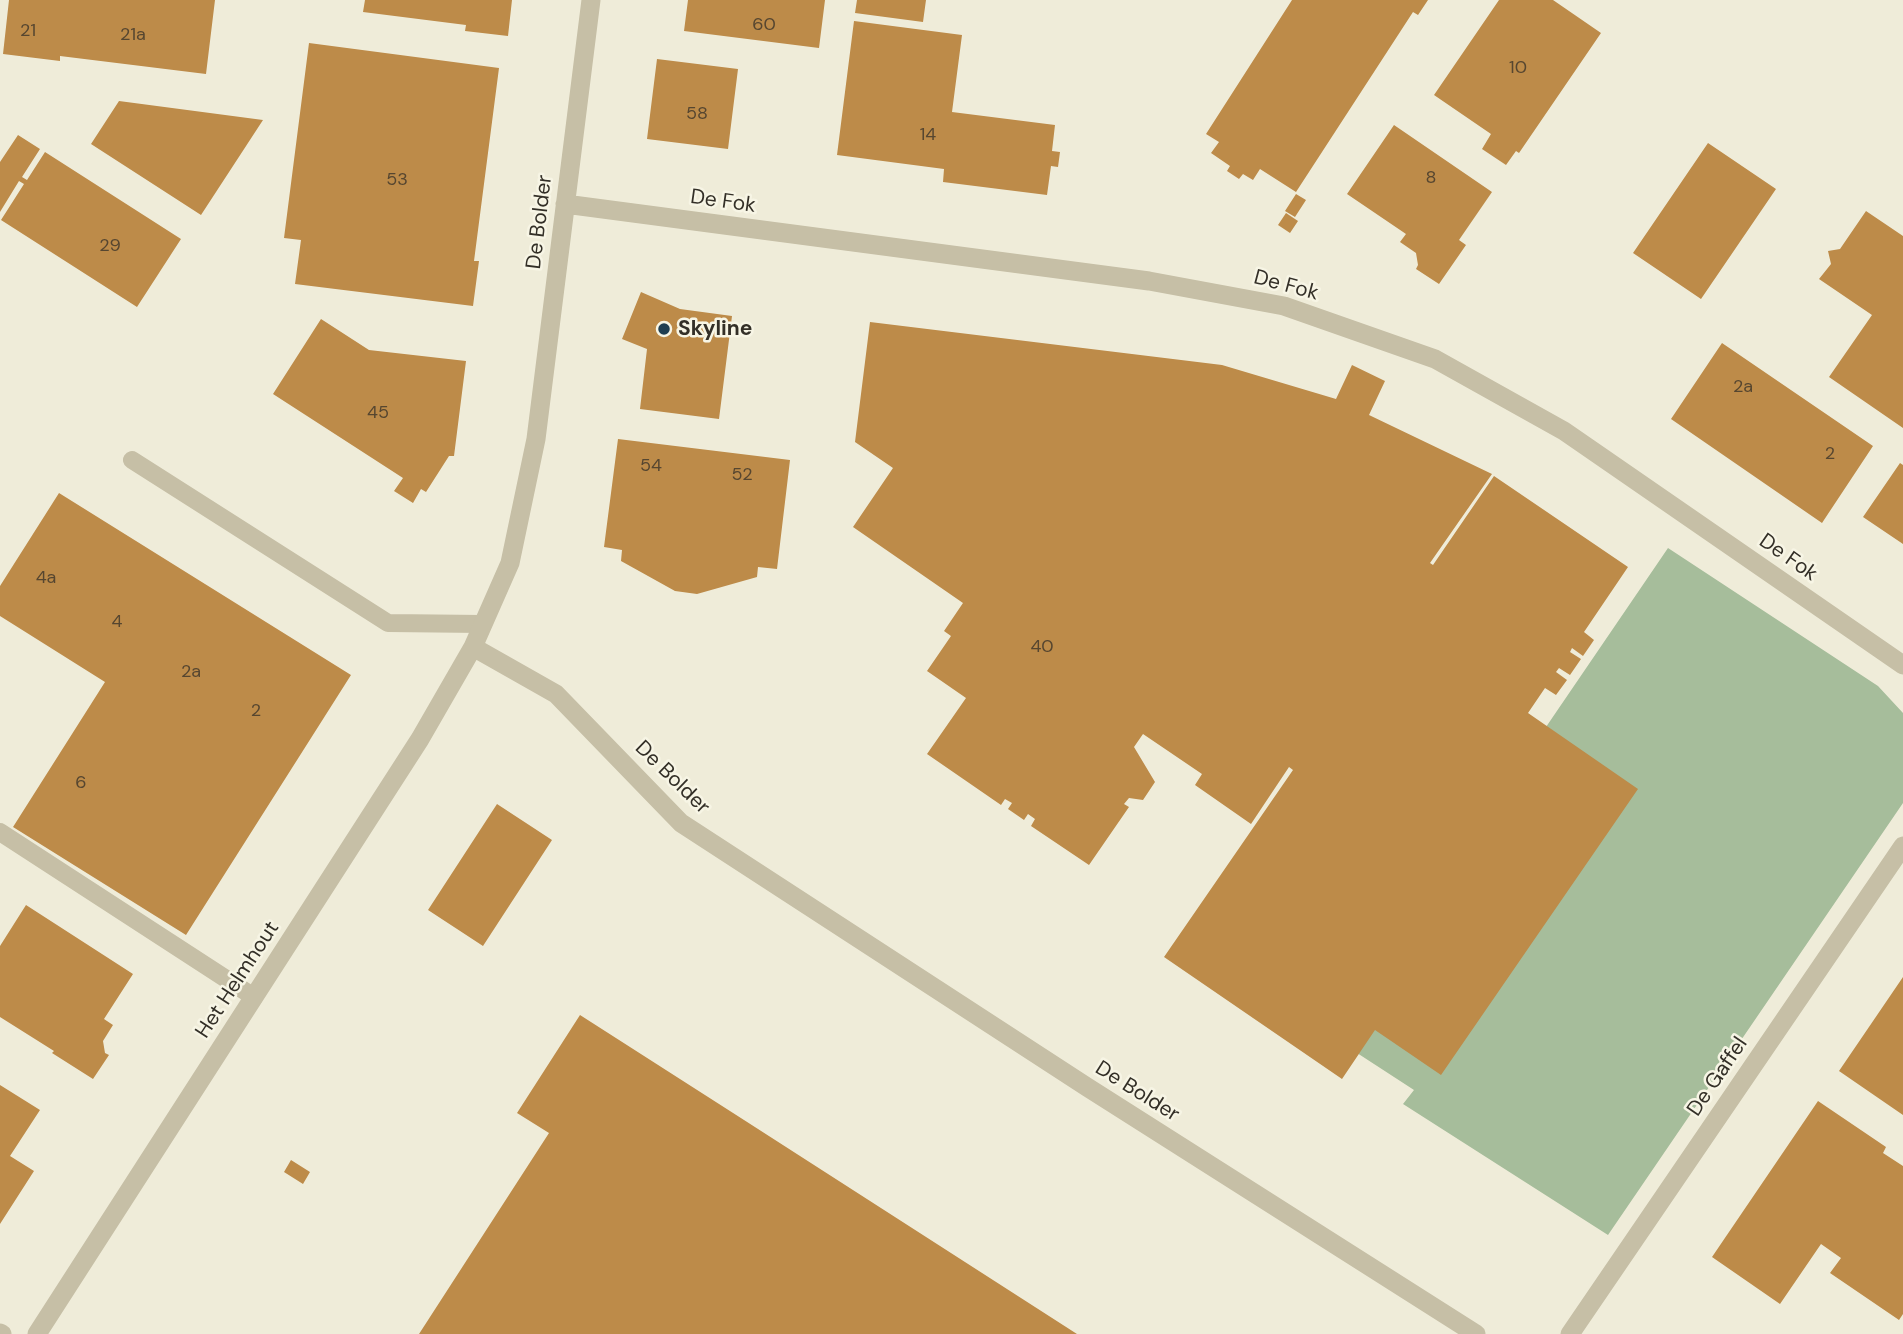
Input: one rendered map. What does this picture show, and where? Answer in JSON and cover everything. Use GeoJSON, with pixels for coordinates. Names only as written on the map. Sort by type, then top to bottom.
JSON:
{"type":"FeatureCollection","features":[{"type":"Feature","properties":{"kind":"street","name":"De Bolder"},"geometry":{"type":"LineString","coordinates":[[591,0],[536,439],[510,563],[473,647],[556,694],[681,823],[1069,1076],[1476,1334]]}},
{"type":"Feature","properties":{"kind":"street","name":"De Fok"},"geometry":{"type":"LineString","coordinates":[[565,204],[1149,281],[1297,310],[1436,359],[1564,431],[1903,665]]}},
{"type":"Feature","properties":{"kind":"street","name":"Het Helmhout"},"geometry":{"type":"LineString","coordinates":[[37,1334],[420,739],[473,647]]}},
{"type":"Feature","properties":{"kind":"street","name":"De Gaffel"},"geometry":{"type":"LineString","coordinates":[[1570,1334],[1903,846]]}},
{"type":"Feature","properties":{"kind":"lane"},"geometry":{"type":"LineString","coordinates":[[132,460],[388,623],[483,624]]}},
{"type":"Feature","properties":{"kind":"lane"},"geometry":{"type":"LineString","coordinates":[[0,832],[254,996]]}},
{"type":"Feature","properties":{"kind":"green space"},"geometry":{"type":"Polygon","coordinates":[[[1668,548],[1878,686],[1903,713],[1903,803],[1608,1235],[1403,1104],[1414,1090],[1334,1038],[1668,548]]]}},
{"type":"Feature","properties":{"kind":"building"},"geometry":{"type":"Polygon","coordinates":[[[9,0],[215,0],[206,74],[60,56],[60,61],[3,54],[9,0]]]}},
{"type":"Feature","properties":{"kind":"building"},"geometry":{"type":"Polygon","coordinates":[[[365,0],[512,0],[508,36],[465,31],[466,25],[363,12],[365,0]]]}},
{"type":"Feature","properties":{"kind":"building"},"geometry":{"type":"Polygon","coordinates":[[[688,0],[825,0],[819,48],[684,31],[688,0]]]}},
{"type":"Feature","properties":{"kind":"building"},"geometry":{"type":"Polygon","coordinates":[[[857,0],[926,0],[923,22],[855,13],[857,0]]]}},
{"type":"Feature","properties":{"kind":"building"},"geometry":{"type":"Polygon","coordinates":[[[1292,0],[1428,0],[1418,15],[1413,12],[1296,192],[1260,169],[1253,180],[1243,174],[1239,179],[1227,171],[1230,166],[1211,153],[1219,142],[1206,134],[1292,0]]]}},
{"type":"Feature","properties":{"kind":"building"},"geometry":{"type":"Polygon","coordinates":[[[1499,0],[1553,0],[1601,33],[1519,153],[1516,151],[1506,165],[1482,149],[1491,134],[1434,95],[1499,0]]]}},
{"type":"Feature","properties":{"kind":"building"},"geometry":{"type":"Polygon","coordinates":[[[854,21],[962,35],[952,112],[1055,125],[1052,151],[1060,152],[1058,167],[1051,166],[1047,195],[943,182],[944,169],[837,155],[854,21]]]}},
{"type":"Feature","properties":{"kind":"building"},"geometry":{"type":"Polygon","coordinates":[[[309,43],[499,68],[474,261],[479,261],[473,306],[295,284],[301,240],[284,238],[309,43]]]}},
{"type":"Feature","properties":{"kind":"building"},"geometry":{"type":"Polygon","coordinates":[[[657,59],[738,69],[728,149],[647,139],[657,59]]]}},
{"type":"Feature","properties":{"kind":"building"},"geometry":{"type":"Polygon","coordinates":[[[119,101],[263,120],[201,215],[91,144],[119,101]]]}},
{"type":"Feature","properties":{"kind":"building"},"geometry":{"type":"Polygon","coordinates":[[[1394,125],[1492,192],[1459,240],[1466,245],[1439,284],[1416,269],[1416,253],[1400,242],[1406,234],[1347,194],[1394,125]]]}},
{"type":"Feature","properties":{"kind":"building"},"geometry":{"type":"Polygon","coordinates":[[[18,135],[40,149],[22,177],[27,180],[45,152],[181,239],[137,307],[1,220],[24,184],[19,181],[0,212],[0,162],[18,135]]]}},
{"type":"Feature","properties":{"kind":"building"},"geometry":{"type":"Polygon","coordinates":[[[1708,143],[1776,189],[1701,299],[1633,253],[1708,143]]]}},
{"type":"Feature","properties":{"kind":"building"},"geometry":{"type":"Polygon","coordinates":[[[1296,194],[1306,200],[1295,217],[1285,211],[1296,194]]]}},
{"type":"Feature","properties":{"kind":"building"},"geometry":{"type":"Polygon","coordinates":[[[1866,211],[1903,236],[1903,428],[1829,377],[1872,315],[1819,279],[1831,264],[1828,251],[1840,249],[1866,211]]]}},
{"type":"Feature","properties":{"kind":"building"},"geometry":{"type":"Polygon","coordinates":[[[1286,213],[1298,221],[1290,233],[1278,225],[1286,213]]]}},
{"type":"Feature","properties":{"kind":"building"},"geometry":{"type":"Polygon","coordinates":[[[641,292],[680,309],[732,316],[719,419],[640,409],[647,349],[622,339],[641,292]]]}},
{"type":"Feature","properties":{"kind":"building"},"geometry":{"type":"Polygon","coordinates":[[[321,319],[369,350],[466,361],[454,456],[449,456],[426,492],[421,489],[413,503],[394,491],[403,478],[273,394],[321,319]]]}},
{"type":"Feature","properties":{"kind":"building"},"geometry":{"type":"Polygon","coordinates":[[[870,322],[1222,365],[1336,399],[1352,365],[1385,381],[1369,415],[1492,474],[1430,563],[1433,565],[1494,476],[1628,567],[1584,632],[1594,640],[1583,656],[1572,648],[1570,652],[1581,659],[1570,675],[1559,668],[1556,672],[1567,680],[1556,695],[1545,688],[1528,713],[1638,789],[1441,1075],[1375,1030],[1342,1079],[1164,957],[1293,770],[1289,767],[1251,824],[1195,785],[1202,774],[1143,734],[1134,747],[1155,782],[1143,800],[1129,798],[1124,804],[1129,807],[1089,865],[1031,826],[1035,819],[1028,814],[1024,820],[1008,809],[1012,803],[1005,799],[1001,805],[927,754],[966,698],[927,671],[951,636],[944,631],[963,603],[853,527],[893,468],[855,442],[870,322]]]}},
{"type":"Feature","properties":{"kind":"building"},"geometry":{"type":"Polygon","coordinates":[[[1722,343],[1873,446],[1822,523],[1671,419],[1722,343]]]}},
{"type":"Feature","properties":{"kind":"building"},"geometry":{"type":"Polygon","coordinates":[[[618,439],[790,460],[777,569],[758,567],[757,577],[697,594],[675,591],[621,561],[622,550],[604,547],[618,439]]]}},
{"type":"Feature","properties":{"kind":"building"},"geometry":{"type":"Polygon","coordinates":[[[1900,463],[1903,465],[1903,544],[1863,517],[1900,463]]]}},
{"type":"Feature","properties":{"kind":"building"},"geometry":{"type":"Polygon","coordinates":[[[59,493],[351,675],[186,935],[13,827],[105,682],[0,616],[0,586],[59,493]]]}},
{"type":"Feature","properties":{"kind":"building"},"geometry":{"type":"Polygon","coordinates":[[[497,804],[552,840],[483,946],[428,910],[497,804]]]}},
{"type":"Feature","properties":{"kind":"building"},"geometry":{"type":"Polygon","coordinates":[[[26,905],[133,974],[104,1019],[113,1025],[103,1041],[105,1053],[109,1055],[93,1079],[0,1017],[0,946],[26,905]]]}},
{"type":"Feature","properties":{"kind":"building"},"geometry":{"type":"Polygon","coordinates":[[[1903,977],[1903,1115],[1839,1071],[1903,977]]]}},
{"type":"Feature","properties":{"kind":"building"},"geometry":{"type":"Polygon","coordinates":[[[580,1015],[1077,1334],[419,1334],[549,1133],[517,1113],[580,1015]]]}},
{"type":"Feature","properties":{"kind":"building"},"geometry":{"type":"Polygon","coordinates":[[[0,1085],[40,1110],[10,1156],[34,1171],[0,1224],[0,1085]]]}},
{"type":"Feature","properties":{"kind":"building"},"geometry":{"type":"Polygon","coordinates":[[[1818,1101],[1886,1147],[1883,1153],[1903,1166],[1903,1314],[1899,1320],[1830,1273],[1841,1258],[1821,1244],[1780,1304],[1712,1257],[1818,1101]]]}},
{"type":"Feature","properties":{"kind":"building"},"geometry":{"type":"Polygon","coordinates":[[[291,1160],[310,1172],[303,1184],[284,1172],[291,1160]]]}},
{"type":"Feature","properties":{"kind":"place","name":"Skyline"},"geometry":{"type":"Point","coordinates":[664,329]}}]}
